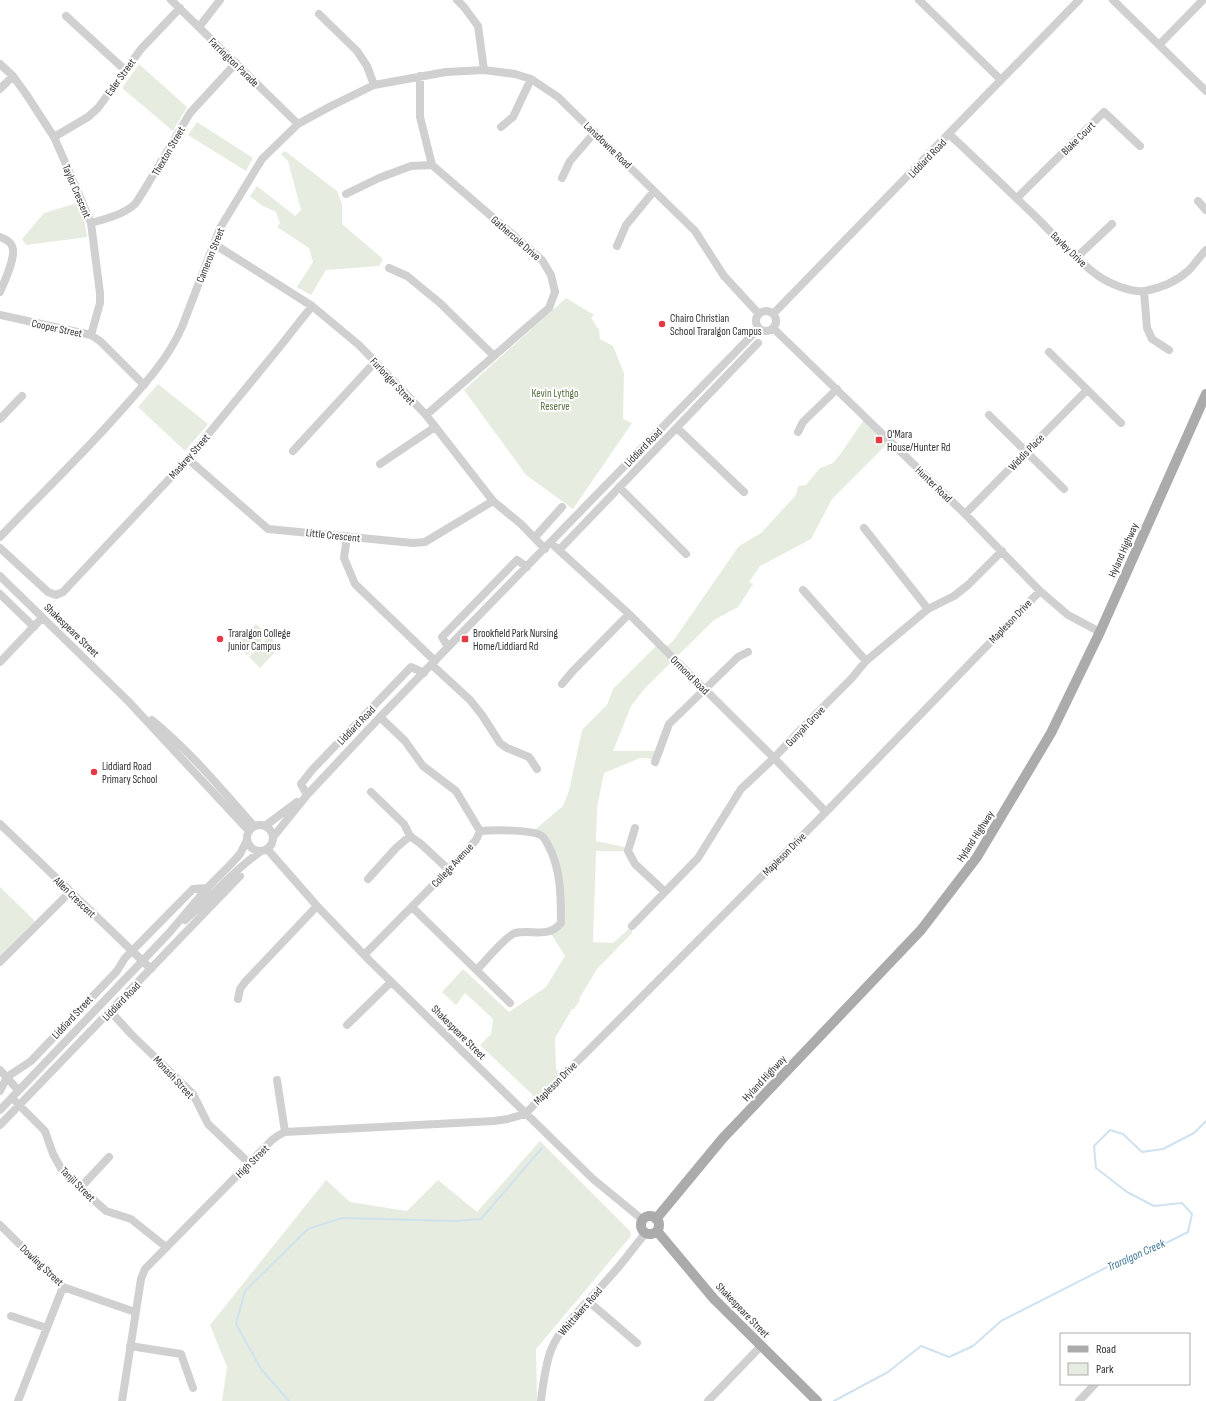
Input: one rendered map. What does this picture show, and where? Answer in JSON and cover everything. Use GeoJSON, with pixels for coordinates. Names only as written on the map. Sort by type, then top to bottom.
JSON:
{"type":"FeatureCollection","features":[{"type":"Feature","properties":{"kind":"main road","name":"Hyland Highway"},"geometry":{"type":"LineString","coordinates":[[656,1219],[723,1138],[921,930],[977,857],[1051,733],[1100,632],[1206,394]]}},
{"type":"Feature","properties":{"kind":"main road"},"geometry":{"type":"LineString","coordinates":[[650,1216],[656,1219],[660,1225],[657,1231],[652,1234],[646,1233],[642,1229],[641,1223],[643,1220],[650,1216]]}},
{"type":"Feature","properties":{"kind":"main road","name":"Shakespeare Street"},"geometry":{"type":"LineString","coordinates":[[657,1231],[714,1299],[816,1400]]}},
{"type":"Feature","properties":{"kind":"street","name":"Farrington Parade"},"geometry":{"type":"LineString","coordinates":[[171,0],[298,124]]}},
{"type":"Feature","properties":{"kind":"street"},"geometry":{"type":"LineString","coordinates":[[198,27],[220,0]]}},
{"type":"Feature","properties":{"kind":"street"},"geometry":{"type":"LineString","coordinates":[[457,0],[478,26],[484,70]]}},
{"type":"Feature","properties":{"kind":"street"},"geometry":{"type":"LineString","coordinates":[[919,0],[1001,80]]}},
{"type":"Feature","properties":{"kind":"street","name":"Liddiard Road"},"geometry":{"type":"LineString","coordinates":[[773,314],[1079,0]]}},
{"type":"Feature","properties":{"kind":"street"},"geometry":{"type":"LineString","coordinates":[[1113,0],[1206,91]]}},
{"type":"Feature","properties":{"kind":"street"},"geometry":{"type":"LineString","coordinates":[[1159,45],[1203,0]]}},
{"type":"Feature","properties":{"kind":"street","name":"Esler Street"},"geometry":{"type":"LineString","coordinates":[[54,138],[88,117],[98,108],[141,49],[180,8]]}},
{"type":"Feature","properties":{"kind":"street"},"geometry":{"type":"LineString","coordinates":[[319,14],[357,51],[367,66],[374,85]]}},
{"type":"Feature","properties":{"kind":"street"},"geometry":{"type":"LineString","coordinates":[[66,16],[125,70]]}},
{"type":"Feature","properties":{"kind":"street","name":"Thexton Street"},"geometry":{"type":"LineString","coordinates":[[91,223],[125,211],[134,204],[143,192],[190,113],[236,63]]}},
{"type":"Feature","properties":{"kind":"street","name":"Taylor Crescent"},"geometry":{"type":"LineString","coordinates":[[0,64],[13,76],[54,138],[91,223],[100,303],[91,336]]}},
{"type":"Feature","properties":{"kind":"street","name":"Cameron Street"},"geometry":{"type":"LineString","coordinates":[[0,537],[89,446],[144,385],[165,359],[175,343],[220,228],[262,159],[298,124],[374,85],[446,72],[484,70]]}},
{"type":"Feature","properties":{"kind":"street","name":"Lansdowne Road"},"geometry":{"type":"LineString","coordinates":[[484,70],[515,74],[531,79],[558,97],[694,231],[724,276],[759,314]]}},
{"type":"Feature","properties":{"kind":"street"},"geometry":{"type":"LineString","coordinates":[[0,89],[13,76]]}},
{"type":"Feature","properties":{"kind":"street"},"geometry":{"type":"LineString","coordinates":[[346,194],[380,178],[411,166],[432,165],[420,117],[420,76]]}},
{"type":"Feature","properties":{"kind":"street"},"geometry":{"type":"LineString","coordinates":[[501,127],[513,117],[531,79]]}},
{"type":"Feature","properties":{"kind":"street","name":"Blake Court"},"geometry":{"type":"LineString","coordinates":[[1017,198],[1104,112],[1140,146]]}},
{"type":"Feature","properties":{"kind":"street"},"geometry":{"type":"LineString","coordinates":[[562,178],[570,161],[595,132]]}},
{"type":"Feature","properties":{"kind":"street","name":"Bayley Drive"},"geometry":{"type":"LineString","coordinates":[[949,134],[1017,198],[1076,257],[1110,284],[1144,291],[1163,285],[1175,280],[1188,271],[1206,250]]}},
{"type":"Feature","properties":{"kind":"street","name":"Gathercole Drive"},"geometry":{"type":"LineString","coordinates":[[426,415],[549,308],[555,292],[551,274],[542,260],[530,248],[432,165]]}},
{"type":"Feature","properties":{"kind":"street"},"geometry":{"type":"LineString","coordinates":[[617,246],[626,225],[654,191]]}},
{"type":"Feature","properties":{"kind":"street"},"geometry":{"type":"LineString","coordinates":[[1198,201],[1206,210]]}},
{"type":"Feature","properties":{"kind":"street"},"geometry":{"type":"LineString","coordinates":[[1076,257],[1112,224]]}},
{"type":"Feature","properties":{"kind":"street"},"geometry":{"type":"LineString","coordinates":[[0,237],[8,240],[13,247],[14,255],[0,292]]}},
{"type":"Feature","properties":{"kind":"street","name":"Furlonger Street"},"geometry":{"type":"LineString","coordinates":[[214,244],[312,306],[359,344],[426,415],[493,501],[535,537],[545,549]]}},
{"type":"Feature","properties":{"kind":"street"},"geometry":{"type":"LineString","coordinates":[[390,268],[406,276],[440,303],[494,356]]}},
{"type":"Feature","properties":{"kind":"street"},"geometry":{"type":"LineString","coordinates":[[1144,291],[1147,328],[1149,334],[1152,339],[1169,350]]}},
{"type":"Feature","properties":{"kind":"street","name":"Maskrey Street"},"geometry":{"type":"LineString","coordinates":[[0,548],[48,592],[56,595],[63,592],[188,459],[312,306]]}},
{"type":"Feature","properties":{"kind":"street"},"geometry":{"type":"LineString","coordinates":[[765,312],[773,314],[776,320],[773,328],[765,331],[759,328],[756,323],[759,314],[765,312]]}},
{"type":"Feature","properties":{"kind":"street","name":"Cooper Street"},"geometry":{"type":"LineString","coordinates":[[0,315],[91,336],[100,341],[144,385]]}},
{"type":"Feature","properties":{"kind":"street","name":"Liddiard Road"},"geometry":{"type":"LineString","coordinates":[[274,836],[307,795],[380,717],[424,674],[448,647],[759,328]]}},
{"type":"Feature","properties":{"kind":"street","name":"Hunter Road"},"geometry":{"type":"LineString","coordinates":[[773,328],[965,514],[1040,591],[1068,615],[1100,632]]}},
{"type":"Feature","properties":{"kind":"street","name":"Liddiard Road"},"geometry":{"type":"LineString","coordinates":[[560,549],[758,343]]}},
{"type":"Feature","properties":{"kind":"street"},"geometry":{"type":"LineString","coordinates":[[1049,352],[1121,423]]}},
{"type":"Feature","properties":{"kind":"street"},"geometry":{"type":"LineString","coordinates":[[293,451],[376,362]]}},
{"type":"Feature","properties":{"kind":"street"},"geometry":{"type":"LineString","coordinates":[[798,432],[803,422],[837,389]]}},
{"type":"Feature","properties":{"kind":"street","name":"Widdis Place"},"geometry":{"type":"LineString","coordinates":[[965,514],[1087,390]]}},
{"type":"Feature","properties":{"kind":"street"},"geometry":{"type":"LineString","coordinates":[[0,418],[22,396]]}},
{"type":"Feature","properties":{"kind":"street"},"geometry":{"type":"LineString","coordinates":[[989,415],[1064,489]]}},
{"type":"Feature","properties":{"kind":"street"},"geometry":{"type":"LineString","coordinates":[[380,464],[435,426]]}},
{"type":"Feature","properties":{"kind":"street"},"geometry":{"type":"LineString","coordinates":[[677,428],[744,492]]}},
{"type":"Feature","properties":{"kind":"street","name":"Little Crescent"},"geometry":{"type":"LineString","coordinates":[[188,459],[268,529],[413,543],[425,542],[493,501]]}},
{"type":"Feature","properties":{"kind":"street"},"geometry":{"type":"LineString","coordinates":[[619,487],[686,554]]}},
{"type":"Feature","properties":{"kind":"street"},"geometry":{"type":"LineString","coordinates":[[535,537],[562,507]]}},
{"type":"Feature","properties":{"kind":"street"},"geometry":{"type":"LineString","coordinates":[[864,528],[928,610]]}},
{"type":"Feature","properties":{"kind":"street"},"geometry":{"type":"LineString","coordinates":[[347,536],[344,558],[355,584],[470,700],[500,743],[507,748],[529,756],[537,769]]}},
{"type":"Feature","properties":{"kind":"street","name":"Ormond Road"},"geometry":{"type":"LineString","coordinates":[[551,542],[629,614],[774,758],[826,812]]}},
{"type":"Feature","properties":{"kind":"street","name":"Gunyah Grove"},"geometry":{"type":"LineString","coordinates":[[632,926],[698,858],[741,789],[774,758],[851,679],[866,661],[928,610],[954,596],[968,585],[1002,551]]}},
{"type":"Feature","properties":{"kind":"street"},"geometry":{"type":"LineString","coordinates":[[448,647],[442,637],[511,566],[517,560],[527,567]]}},
{"type":"Feature","properties":{"kind":"street","name":"Shakespeare Street"},"geometry":{"type":"LineString","coordinates":[[0,576],[128,701],[165,731],[182,748],[219,786],[251,829]]}},
{"type":"Feature","properties":{"kind":"street"},"geometry":{"type":"LineString","coordinates":[[803,590],[866,661]]}},
{"type":"Feature","properties":{"kind":"street","name":"Mapleson Drive"},"geometry":{"type":"LineString","coordinates":[[525,1114],[826,812],[1040,591]]}},
{"type":"Feature","properties":{"kind":"street"},"geometry":{"type":"LineString","coordinates":[[0,594],[34,627]]}},
{"type":"Feature","properties":{"kind":"street"},"geometry":{"type":"LineString","coordinates":[[562,684],[629,614]]}},
{"type":"Feature","properties":{"kind":"street"},"geometry":{"type":"LineString","coordinates":[[0,662],[42,618]]}},
{"type":"Feature","properties":{"kind":"street"},"geometry":{"type":"LineString","coordinates":[[655,762],[669,724],[738,657],[748,652]]}},
{"type":"Feature","properties":{"kind":"street","name":"Liddiard Road"},"geometry":{"type":"LineString","coordinates":[[307,795],[301,784],[312,770],[411,667],[424,674]]}},
{"type":"Feature","properties":{"kind":"street","name":"College Avenue"},"geometry":{"type":"LineString","coordinates":[[364,955],[449,870],[476,840],[480,831],[456,791],[423,766],[405,742],[380,717]]}},
{"type":"Feature","properties":{"kind":"street"},"geometry":{"type":"LineString","coordinates":[[371,792],[404,824],[410,836],[449,870]]}},
{"type":"Feature","properties":{"kind":"street","name":"Liddiard Road"},"geometry":{"type":"LineString","coordinates":[[265,826],[307,795]]}},
{"type":"Feature","properties":{"kind":"street","name":"Allen Crescent"},"geometry":{"type":"LineString","coordinates":[[0,824],[151,970]]}},
{"type":"Feature","properties":{"kind":"street"},"geometry":{"type":"LineString","coordinates":[[261,825],[270,829],[274,836],[272,845],[264,851],[251,848],[247,840],[251,829],[261,825]]}},
{"type":"Feature","properties":{"kind":"street"},"geometry":{"type":"LineString","coordinates":[[634,828],[628,851],[635,864],[664,892]]}},
{"type":"Feature","properties":{"kind":"street"},"geometry":{"type":"LineString","coordinates":[[477,970],[506,939],[514,934],[550,932],[561,923],[561,904],[557,870],[550,849],[543,837],[534,833],[480,831]]}},
{"type":"Feature","properties":{"kind":"street"},"geometry":{"type":"LineString","coordinates":[[368,879],[396,848],[410,836]]}},
{"type":"Feature","properties":{"kind":"street","name":"Liddiard Road"},"geometry":{"type":"LineString","coordinates":[[0,1110],[169,933],[207,888],[240,854],[247,840]]}},
{"type":"Feature","properties":{"kind":"street","name":"Liddiard Road"},"geometry":{"type":"LineString","coordinates":[[169,933],[200,908],[244,864],[264,851]]}},
{"type":"Feature","properties":{"kind":"street","name":"Shakespeare Street"},"geometry":{"type":"LineString","coordinates":[[264,851],[364,955],[592,1180],[643,1220]]}},
{"type":"Feature","properties":{"kind":"street","name":"Liddiard Road"},"geometry":{"type":"LineString","coordinates":[[0,1125],[240,876]]}},
{"type":"Feature","properties":{"kind":"street","name":"Liddiard Road"},"geometry":{"type":"LineString","coordinates":[[132,952],[193,889],[207,888]]}},
{"type":"Feature","properties":{"kind":"street"},"geometry":{"type":"LineString","coordinates":[[0,962],[70,892]]}},
{"type":"Feature","properties":{"kind":"street"},"geometry":{"type":"LineString","coordinates":[[238,999],[240,989],[245,982],[317,906]]}},
{"type":"Feature","properties":{"kind":"street"},"geometry":{"type":"LineString","coordinates":[[412,907],[510,1003]]}},
{"type":"Feature","properties":{"kind":"street","name":"Liddiard Street"},"geometry":{"type":"LineString","coordinates":[[7,1077],[31,1061],[117,971],[125,958],[132,952]]}},
{"type":"Feature","properties":{"kind":"street"},"geometry":{"type":"LineString","coordinates":[[348,1025],[391,982]]}},
{"type":"Feature","properties":{"kind":"street","name":"Monash Street"},"geometry":{"type":"LineString","coordinates":[[110,1012],[193,1094],[208,1124],[249,1163]]}},
{"type":"Feature","properties":{"kind":"street"},"geometry":{"type":"LineString","coordinates":[[0,1070],[18,1090]]}},
{"type":"Feature","properties":{"kind":"street"},"geometry":{"type":"LineString","coordinates":[[0,1091],[7,1077]]}},
{"type":"Feature","properties":{"kind":"street"},"geometry":{"type":"LineString","coordinates":[[277,1080],[285,1132],[494,1121],[525,1114]]}},
{"type":"Feature","properties":{"kind":"street","name":"Tanjil Street"},"geometry":{"type":"LineString","coordinates":[[12,1097],[45,1131],[57,1163],[62,1170],[106,1211],[131,1219],[166,1247]]}},
{"type":"Feature","properties":{"kind":"street","name":"High Street"},"geometry":{"type":"LineString","coordinates":[[122,1401],[135,1312],[141,1279],[145,1269],[249,1163],[275,1138],[285,1132]]}},
{"type":"Feature","properties":{"kind":"street"},"geometry":{"type":"LineString","coordinates":[[80,1187],[109,1157]]}},
{"type":"Feature","properties":{"kind":"street","name":"Dowling Street"},"geometry":{"type":"LineString","coordinates":[[0,1225],[63,1287],[135,1312]]}},
{"type":"Feature","properties":{"kind":"street","name":"Whittakers Road"},"geometry":{"type":"LineString","coordinates":[[541,1401],[543,1379],[551,1350],[558,1335],[576,1313],[625,1260],[646,1233]]}},
{"type":"Feature","properties":{"kind":"street"},"geometry":{"type":"LineString","coordinates":[[18,1401],[63,1287]]}},
{"type":"Feature","properties":{"kind":"street"},"geometry":{"type":"LineString","coordinates":[[588,1301],[637,1343]]}},
{"type":"Feature","properties":{"kind":"street"},"geometry":{"type":"LineString","coordinates":[[11,1316],[47,1328]]}},
{"type":"Feature","properties":{"kind":"street"},"geometry":{"type":"LineString","coordinates":[[130,1346],[181,1354],[193,1388]]}},
{"type":"Feature","properties":{"kind":"street"},"geometry":{"type":"LineString","coordinates":[[708,1401],[761,1346]]}},
{"type":"Feature","properties":{"kind":"street"},"geometry":{"type":"LineString","coordinates":[[1079,1401],[1094,1385]]}},
{"type":"Feature","properties":{"kind":"green space"},"geometry":{"type":"Polygon","coordinates":[[[139,64],[187,107],[173,131],[122,88],[139,64]]]}},
{"type":"Feature","properties":{"kind":"green space"},"geometry":{"type":"Polygon","coordinates":[[[197,122],[253,158],[246,171],[188,135],[197,122]]]}},
{"type":"Feature","properties":{"kind":"green space"},"geometry":{"type":"Polygon","coordinates":[[[285,151],[337,191],[342,204],[342,224],[383,259],[379,266],[326,270],[311,295],[297,287],[313,262],[309,248],[277,227],[280,223],[276,212],[261,205],[250,196],[257,186],[295,216],[301,210],[288,161],[281,154],[285,151]]]}},
{"type":"Feature","properties":{"kind":"green space"},"geometry":{"type":"Polygon","coordinates":[[[77,203],[84,219],[87,237],[26,245],[22,239],[44,213],[77,203]]]}},
{"type":"Feature","properties":{"kind":"green space","name":"Kevin Lythgo Reserve"},"geometry":{"type":"Polygon","coordinates":[[[566,298],[594,315],[591,318],[599,330],[600,339],[613,346],[624,373],[623,419],[632,423],[573,509],[526,475],[464,390],[566,298]]]}},
{"type":"Feature","properties":{"kind":"green space"},"geometry":{"type":"Polygon","coordinates":[[[158,384],[208,424],[185,451],[138,407],[158,384]]]}},
{"type":"Feature","properties":{"kind":"green space"},"geometry":{"type":"Polygon","coordinates":[[[866,417],[890,441],[832,499],[811,539],[760,566],[749,582],[753,584],[738,607],[714,620],[645,688],[631,706],[613,751],[658,751],[656,759],[640,758],[604,773],[597,807],[596,841],[629,848],[628,851],[596,851],[593,942],[613,943],[632,926],[632,933],[597,969],[579,999],[580,1000],[574,1009],[572,1009],[555,1038],[556,1069],[563,1076],[538,1100],[480,1045],[491,1034],[493,1019],[465,993],[456,1005],[442,992],[463,969],[509,1012],[546,987],[565,956],[550,932],[558,927],[559,877],[542,838],[531,833],[563,806],[569,791],[582,730],[607,705],[613,689],[658,644],[664,649],[673,641],[739,546],[761,533],[796,495],[798,486],[806,485],[820,468],[833,463],[866,417]]]}},
{"type":"Feature","properties":{"kind":"green space"},"geometry":{"type":"Polygon","coordinates":[[[256,624],[267,634],[247,655],[236,645],[256,624]]]}},
{"type":"Feature","properties":{"kind":"green space"},"geometry":{"type":"Polygon","coordinates":[[[269,636],[280,647],[260,668],[249,657],[269,636]]]}},
{"type":"Feature","properties":{"kind":"green space"},"geometry":{"type":"Polygon","coordinates":[[[0,887],[35,921],[0,957],[0,887]]]}},
{"type":"Feature","properties":{"kind":"green space"},"geometry":{"type":"Polygon","coordinates":[[[540,1141],[630,1231],[631,1236],[536,1349],[537,1401],[222,1401],[227,1367],[210,1325],[326,1180],[350,1202],[407,1211],[438,1180],[477,1212],[540,1141]]]}},
{"type":"Feature","properties":{"kind":"waterway","name":"Traralgon Creek"},"geometry":{"type":"LineString","coordinates":[[834,1401],[888,1372],[921,1346],[949,1357],[973,1346],[1001,1321],[1127,1257],[1168,1242],[1188,1232],[1192,1214],[1182,1203],[1154,1206],[1127,1192],[1096,1168],[1094,1146],[1110,1130],[1123,1134],[1142,1152],[1163,1149],[1194,1133],[1206,1121]]}},
{"type":"Feature","properties":{"kind":"waterway"},"geometry":{"type":"LineString","coordinates":[[289,1401],[261,1369],[236,1324],[245,1291],[308,1229],[342,1218],[455,1221],[481,1219],[542,1148]]}},
{"type":"Feature","properties":{"kind":"place","name":"Chairo Christian School Traralgon Campus"},"geometry":{"type":"Point","coordinates":[662,324]}},
{"type":"Feature","properties":{"kind":"place","name":"O'Mara House/Hunter Rd"},"geometry":{"type":"Point","coordinates":[879,440]}},
{"type":"Feature","properties":{"kind":"place","name":"Traralgon College Junior Campus"},"geometry":{"type":"Point","coordinates":[220,639]}},
{"type":"Feature","properties":{"kind":"place","name":"Brookfield Park Nursing Home/Liddiard Rd"},"geometry":{"type":"Point","coordinates":[465,639]}},
{"type":"Feature","properties":{"kind":"place","name":"Liddiard Road Primary School"},"geometry":{"type":"Point","coordinates":[94,772]}}]}
